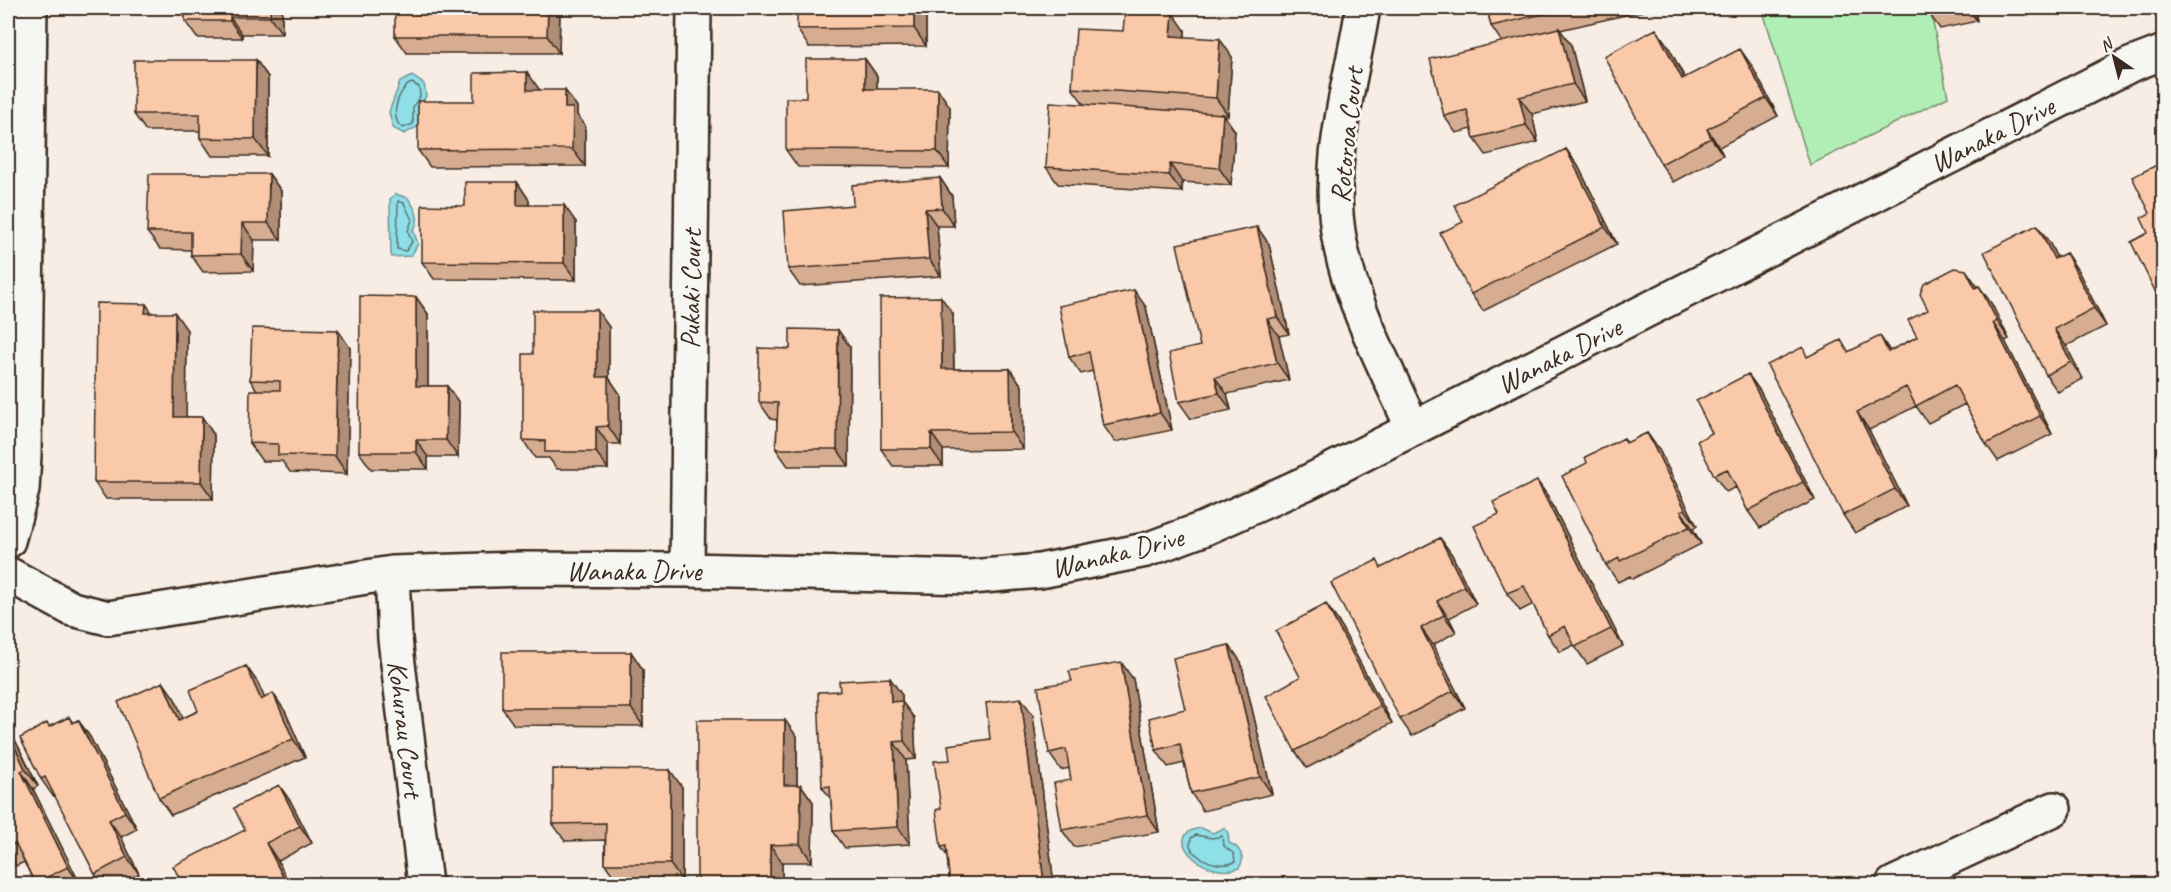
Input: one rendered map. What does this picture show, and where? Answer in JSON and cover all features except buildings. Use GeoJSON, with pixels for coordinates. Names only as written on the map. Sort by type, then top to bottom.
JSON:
{"type":"FeatureCollection","features":[{"type":"Feature","properties":{"kind":"street"},"geometry":{"type":"LineString","coordinates":[[8,541],[22,490],[24,464],[17,154],[30,8]]}},
{"type":"Feature","properties":{"kind":"street","name":"Pukaki Court"},"geometry":{"type":"LineString","coordinates":[[687,570],[694,8]]}},
{"type":"Feature","properties":{"kind":"street","name":"Rotoroa Court"},"geometry":{"type":"LineString","coordinates":[[1363,8],[1336,175],[1340,241],[1361,309],[1413,429]]}},
{"type":"Feature","properties":{"kind":"street","name":"Wanaka Drive"},"geometry":{"type":"LineString","coordinates":[[8,574],[72,609],[108,618],[392,573],[521,569],[687,570],[971,577],[1040,571],[1101,561],[1146,550],[1203,529],[1306,483],[2130,64],[2163,52]]}},
{"type":"Feature","properties":{"kind":"street","name":"Kohurau Court"},"geometry":{"type":"LineString","coordinates":[[392,573],[395,639],[425,885]]}},
{"type":"Feature","properties":{"kind":"street"},"geometry":{"type":"LineString","coordinates":[[1893,885],[2054,809]]}},
{"type":"Feature","properties":{"kind":"green space"},"geometry":{"type":"Polygon","coordinates":[[[1762,8],[1930,8],[1948,97],[1810,165],[1762,8]]]}},
{"type":"Feature","properties":{"kind":"water"},"geometry":{"type":"Polygon","coordinates":[[[412,76],[424,84],[426,96],[421,104],[419,126],[404,134],[393,128],[389,112],[400,82],[412,76]]]}},
{"type":"Feature","properties":{"kind":"water"},"geometry":{"type":"Polygon","coordinates":[[[395,194],[408,198],[416,214],[417,222],[413,230],[418,244],[411,256],[392,257],[391,254],[390,199],[395,194]]]}},
{"type":"Feature","properties":{"kind":"water"},"geometry":{"type":"Polygon","coordinates":[[[1201,828],[1213,833],[1224,828],[1228,832],[1229,843],[1241,853],[1242,860],[1239,868],[1226,871],[1213,868],[1201,863],[1191,855],[1185,847],[1184,839],[1189,832],[1201,828]]]}}]}
